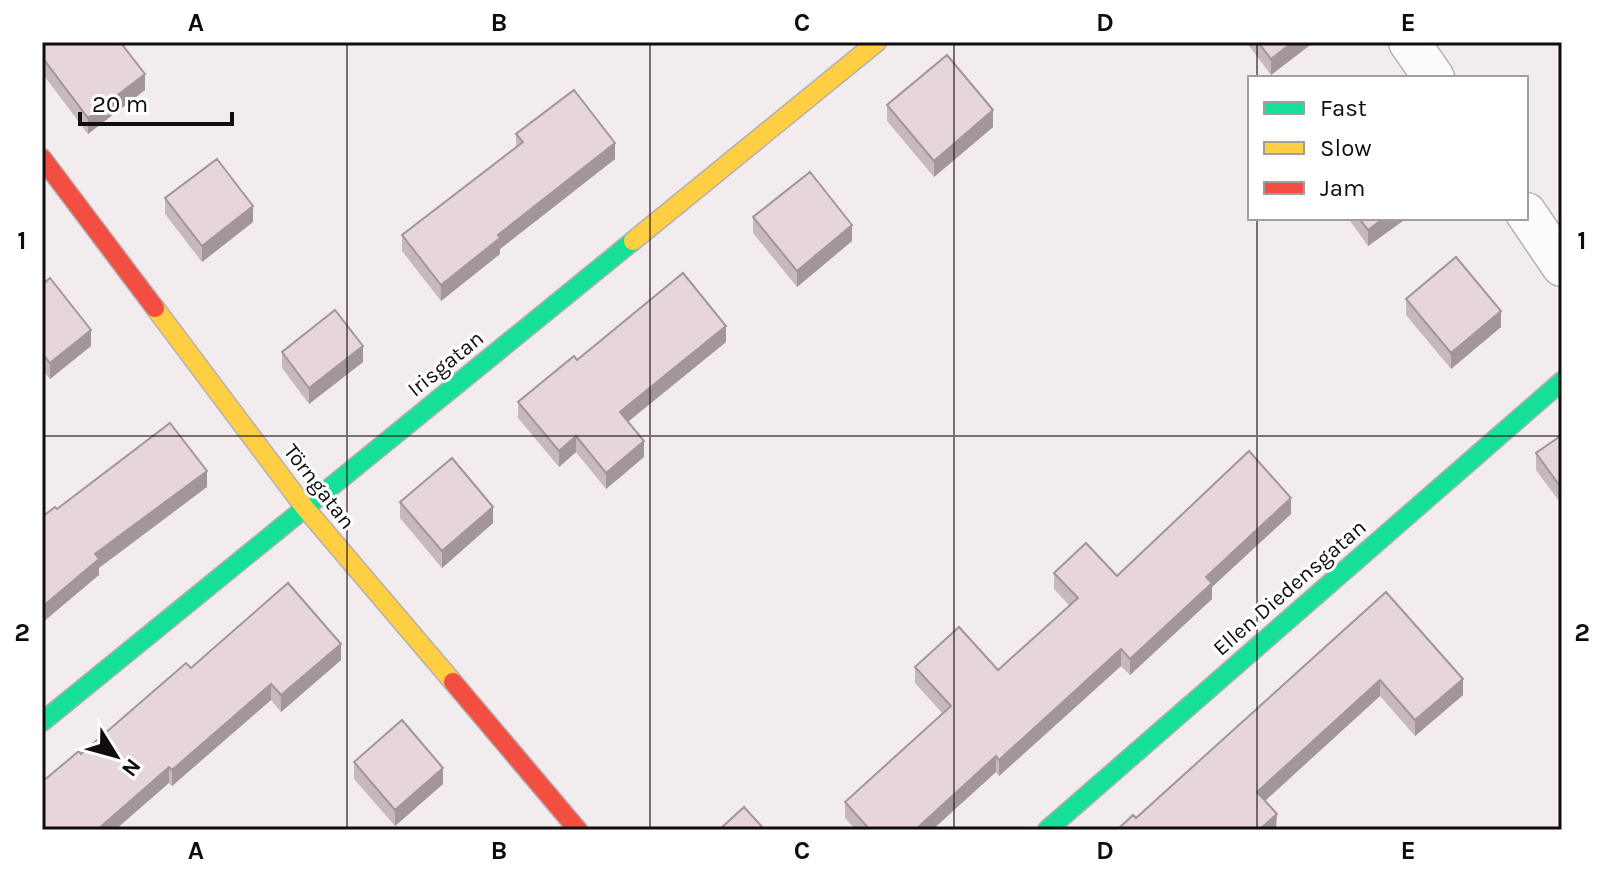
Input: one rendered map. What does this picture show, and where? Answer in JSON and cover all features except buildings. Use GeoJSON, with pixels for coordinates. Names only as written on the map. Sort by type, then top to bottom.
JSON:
{"type":"FeatureCollection","features":[{"type":"Feature","properties":{"kind":"street","name":"Irisgatan"},"geometry":{"type":"LineString","coordinates":[[42,722],[877,42]]}},
{"type":"Feature","properties":{"kind":"street"},"geometry":{"type":"LineString","coordinates":[[1409,42],[1433,76]]}},
{"type":"Feature","properties":{"kind":"street","name":"Törngatan"},"geometry":{"type":"LineString","coordinates":[[42,158],[305,508],[578,830]]}},
{"type":"Feature","properties":{"kind":"street"},"geometry":{"type":"LineString","coordinates":[[1528,216],[1562,266]]}},
{"type":"Feature","properties":{"kind":"street","name":"Ellen Diedensgatan"},"geometry":{"type":"LineString","coordinates":[[1047,830],[1562,381]]}},
{"type":"Feature","properties":{"kind":"traffic: fast"},"geometry":{"type":"LineString","coordinates":[[42,722],[633,241]]}},
{"type":"Feature","properties":{"kind":"traffic: fast"},"geometry":{"type":"LineString","coordinates":[[1047,830],[1562,381]]}},
{"type":"Feature","properties":{"kind":"traffic: slow"},"geometry":{"type":"LineString","coordinates":[[633,241],[877,42]]}},
{"type":"Feature","properties":{"kind":"traffic: slow"},"geometry":{"type":"LineString","coordinates":[[155,308],[305,508],[453,682]]}},
{"type":"Feature","properties":{"kind":"traffic: jam"},"geometry":{"type":"LineString","coordinates":[[42,158],[155,308]]}},
{"type":"Feature","properties":{"kind":"traffic: jam"},"geometry":{"type":"LineString","coordinates":[[453,682],[578,830]]}}]}
